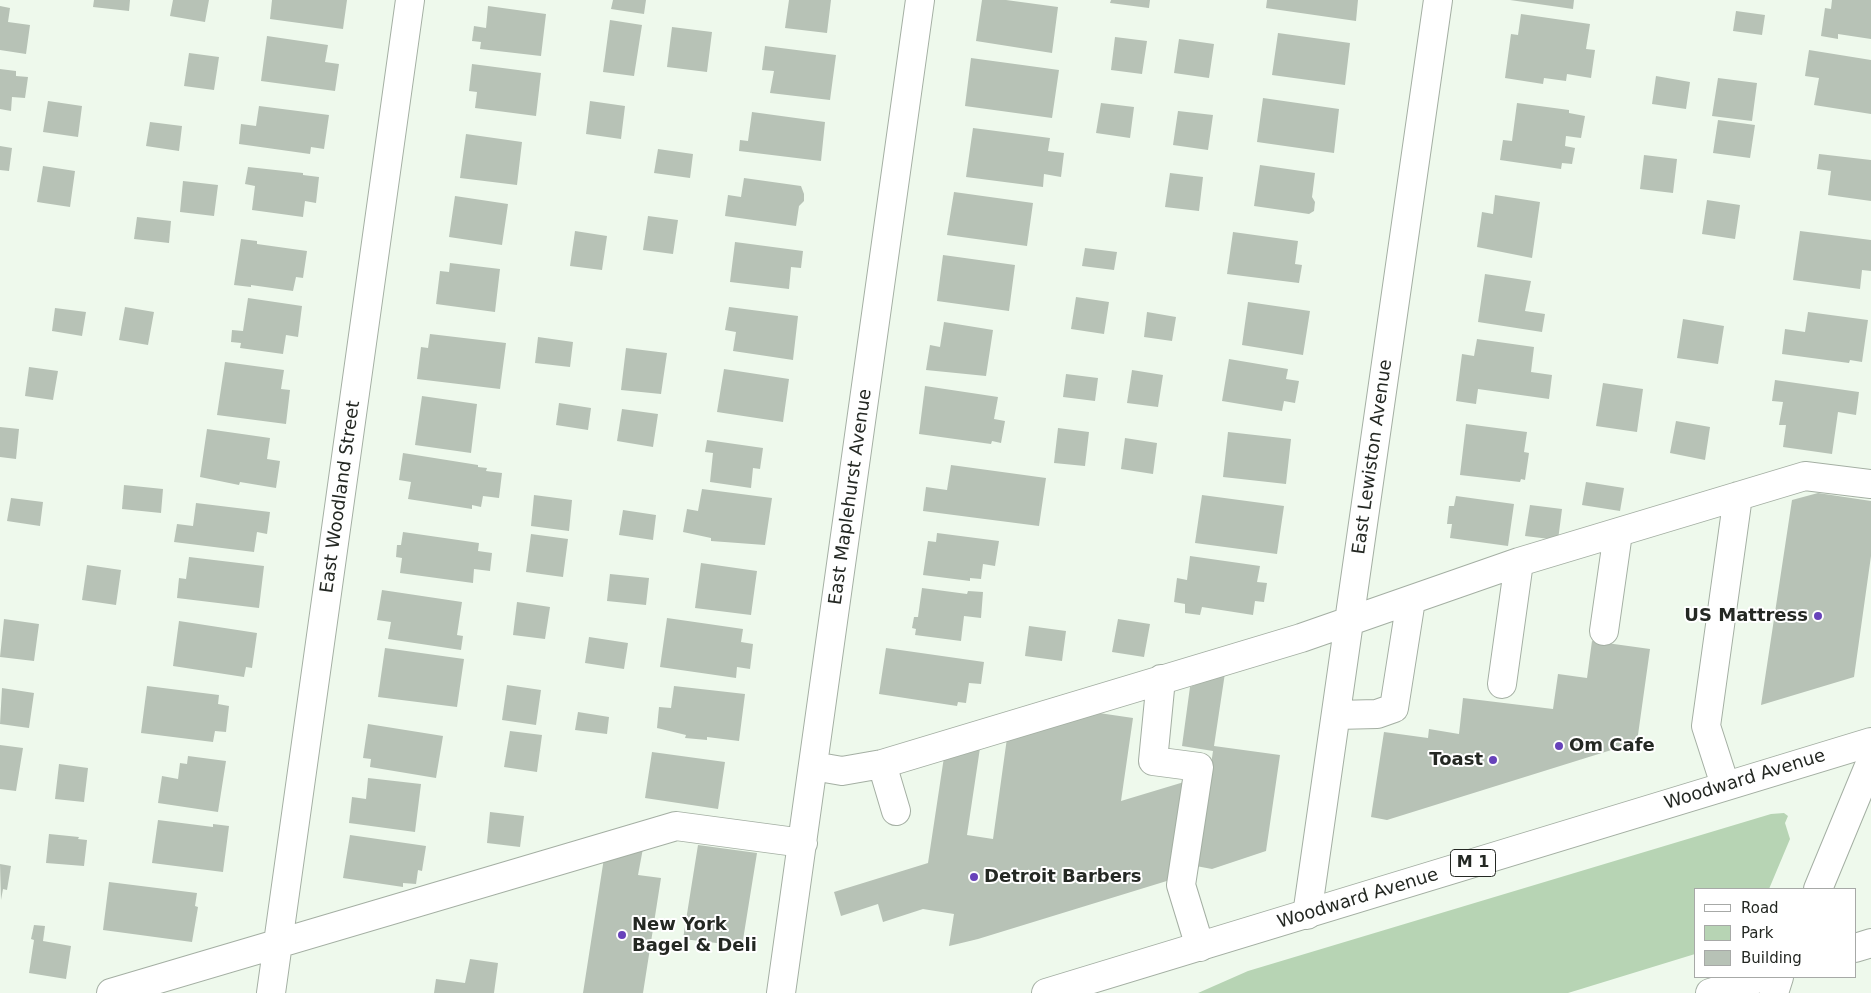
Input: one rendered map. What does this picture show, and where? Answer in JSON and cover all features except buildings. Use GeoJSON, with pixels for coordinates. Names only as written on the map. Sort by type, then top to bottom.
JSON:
{"type":"FeatureCollection","features":[{"type":"Feature","properties":{"kind":"street","name":"East Woodland Street"},"geometry":{"type":"LineString","coordinates":[[272,993],[410,0]]}},
{"type":"Feature","properties":{"kind":"street","name":"East Maplehurst Avenue"},"geometry":{"type":"LineString","coordinates":[[781,993],[920,0]]}},
{"type":"Feature","properties":{"kind":"street","name":"East Lewiston Avenue"},"geometry":{"type":"LineString","coordinates":[[1307,915],[1438,0]]}},
{"type":"Feature","properties":{"kind":"street"},"geometry":{"type":"LineString","coordinates":[[813,766],[842,771],[882,764],[1349,623],[1519,562],[1805,476],[1871,484]]}},
{"type":"Feature","properties":{"kind":"street"},"geometry":{"type":"LineString","coordinates":[[1725,785],[1706,726],[1738,496]]}},
{"type":"Feature","properties":{"kind":"street"},"geometry":{"type":"LineString","coordinates":[[1604,631],[1618,532]]}},
{"type":"Feature","properties":{"kind":"street"},"geometry":{"type":"LineString","coordinates":[[1502,684],[1519,562]]}},
{"type":"Feature","properties":{"kind":"street"},"geometry":{"type":"LineString","coordinates":[[1336,715],[1377,714],[1394,708],[1411,600]]}},
{"type":"Feature","properties":{"kind":"street"},"geometry":{"type":"LineString","coordinates":[[1161,679],[1153,761],[1199,767],[1181,885],[1200,947]]}},
{"type":"Feature","properties":{"kind":"street","name":"Woodward Avenue"},"geometry":{"type":"LineString","coordinates":[[1046,993],[1871,742]]}},
{"type":"Feature","properties":{"kind":"street"},"geometry":{"type":"LineString","coordinates":[[1818,888],[1871,761]]}},
{"type":"Feature","properties":{"kind":"street"},"geometry":{"type":"LineString","coordinates":[[882,764],[896,811]]}},
{"type":"Feature","properties":{"kind":"street"},"geometry":{"type":"LineString","coordinates":[[111,993],[676,826],[802,843]]}},
{"type":"Feature","properties":{"kind":"street"},"geometry":{"type":"LineString","coordinates":[[1856,948],[1871,944]]}},
{"type":"Feature","properties":{"kind":"street"},"geometry":{"type":"LineString","coordinates":[[1710,993],[1759,978]]}},
{"type":"Feature","properties":{"kind":"street"},"geometry":{"type":"LineString","coordinates":[[1774,993],[1779,978]]}},
{"type":"Feature","properties":{"kind":"green space"},"geometry":{"type":"Polygon","coordinates":[[[1784,813],[1788,816],[1785,823],[1790,839],[1769,888],[1694,888],[1694,954],[1568,993],[1198,993],[1248,971],[1771,814],[1784,813]]]}},
{"type":"Feature","properties":{"kind":"place","name":"US Mattress"},"geometry":{"type":"Point","coordinates":[1818,616]}},
{"type":"Feature","properties":{"kind":"place","name":"Om Cafe"},"geometry":{"type":"Point","coordinates":[1559,746]}},
{"type":"Feature","properties":{"kind":"place","name":"Toast"},"geometry":{"type":"Point","coordinates":[1493,760]}},
{"type":"Feature","properties":{"kind":"place","name":"Detroit Barbers"},"geometry":{"type":"Point","coordinates":[974,877]}},
{"type":"Feature","properties":{"kind":"place","name":"New York Bagel & Deli"},"geometry":{"type":"Point","coordinates":[622,935]}}]}
